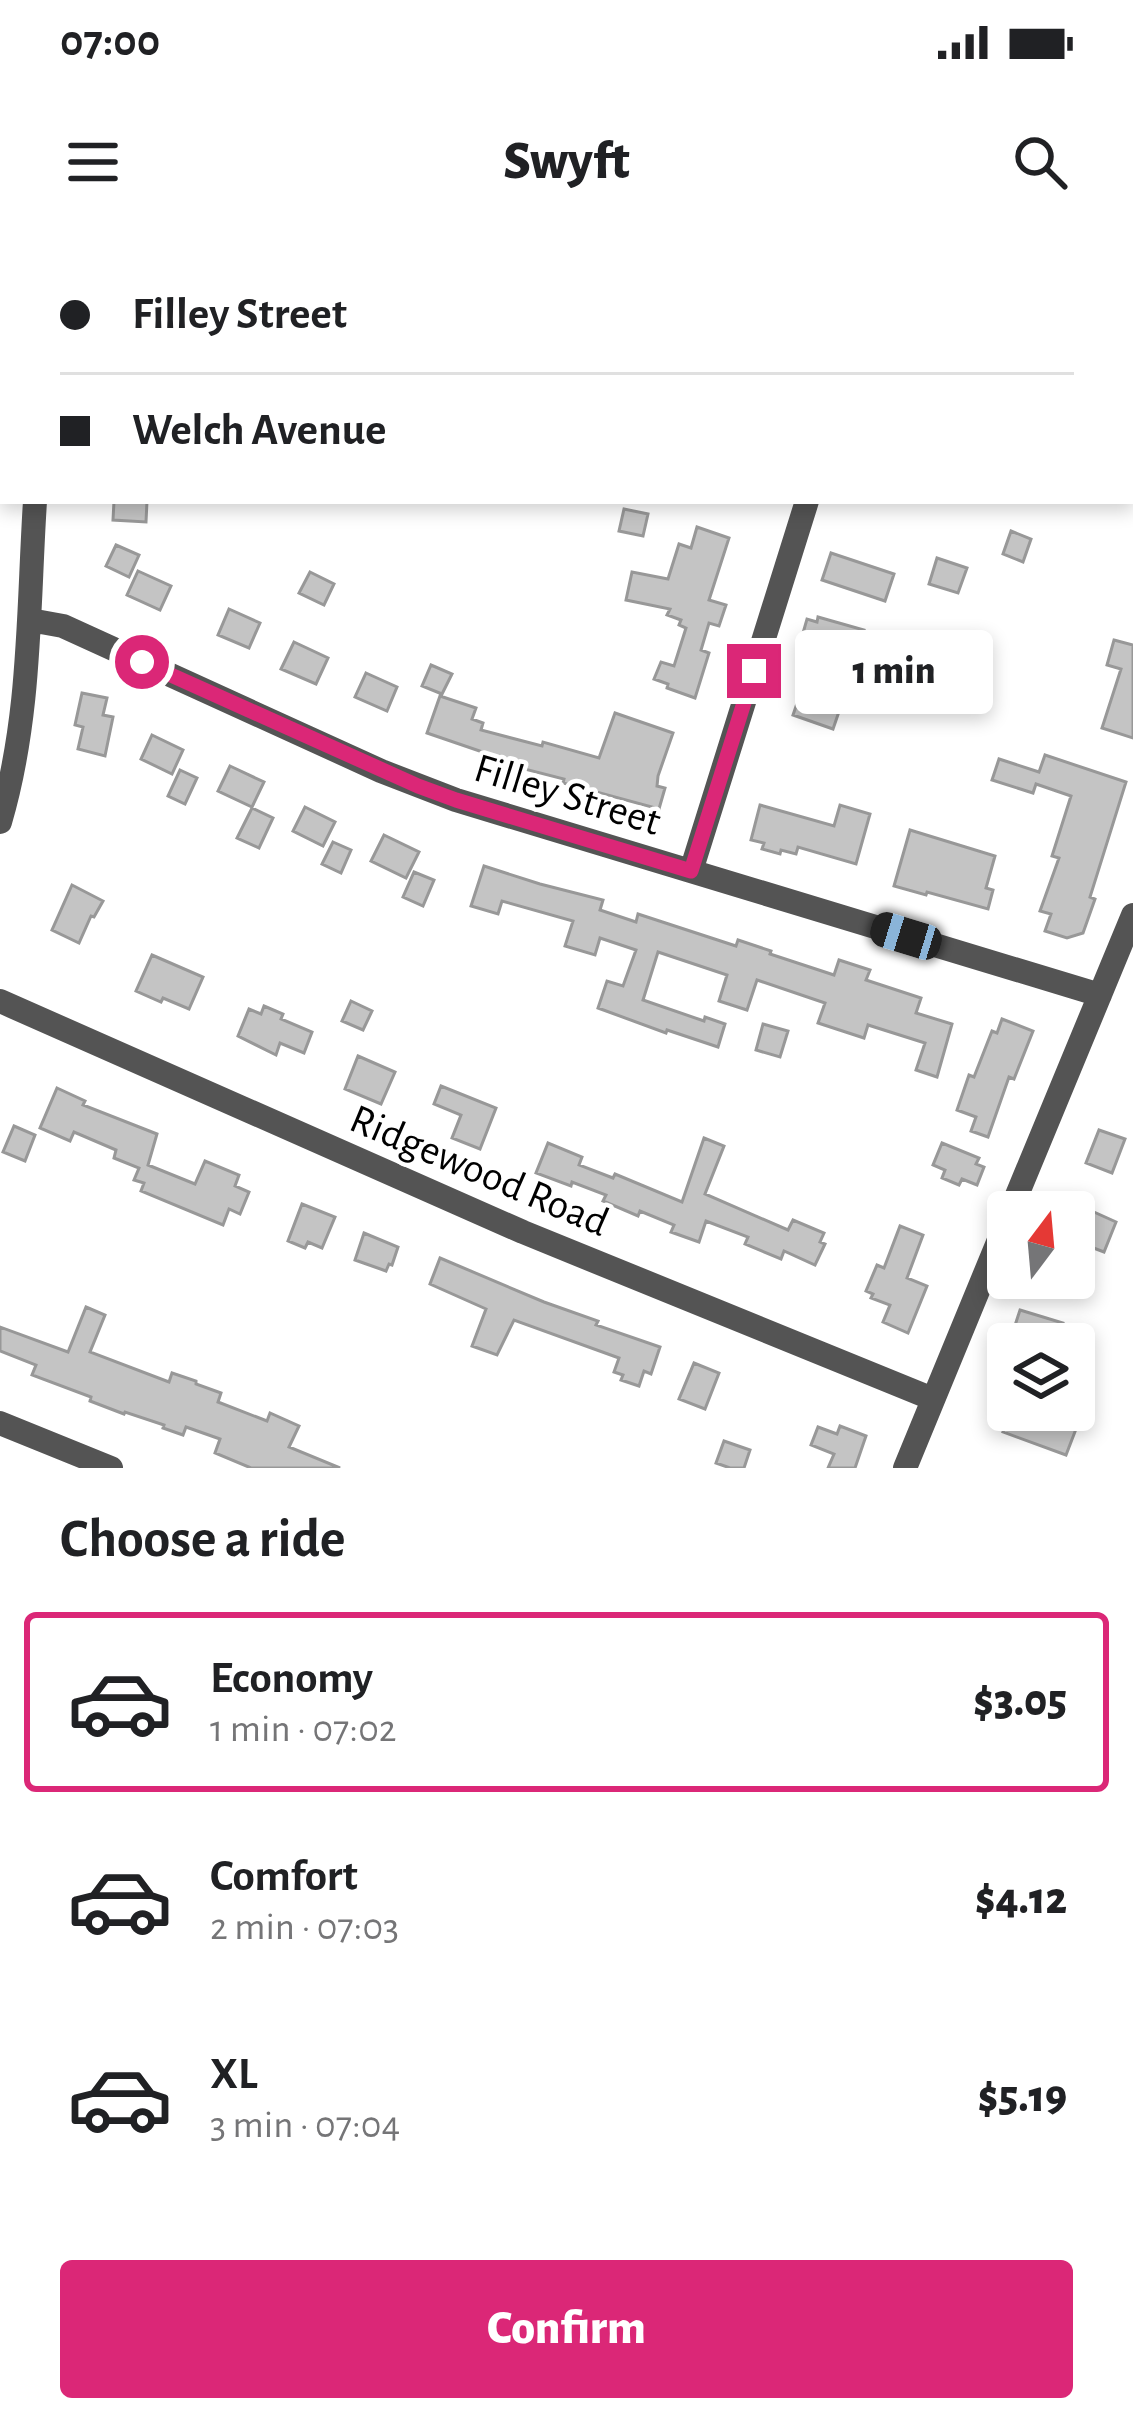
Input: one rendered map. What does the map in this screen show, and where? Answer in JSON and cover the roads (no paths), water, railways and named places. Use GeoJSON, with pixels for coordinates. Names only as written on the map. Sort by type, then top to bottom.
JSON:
{"type":"FeatureCollection","features":[{"type":"Feature","properties":{"kind":"street"},"geometry":{"type":"LineString","coordinates":[[0,822],[23,707],[35,504]]}},
{"type":"Feature","properties":{"kind":"street"},"geometry":{"type":"LineString","coordinates":[[691,871],[806,504]]}},
{"type":"Feature","properties":{"kind":"street","name":"Filley Street"},"geometry":{"type":"LineString","coordinates":[[31,620],[63,626],[381,771],[456,800],[1100,995]]}},
{"type":"Feature","properties":{"kind":"street"},"geometry":{"type":"LineString","coordinates":[[1019,1191],[1133,915]]}},
{"type":"Feature","properties":{"kind":"street","name":"Ridgewood Road"},"geometry":{"type":"LineString","coordinates":[[0,1000],[523,1232],[933,1399]]}},
{"type":"Feature","properties":{"kind":"street"},"geometry":{"type":"LineString","coordinates":[[904,1468],[987,1268]]}},
{"type":"Feature","properties":{"kind":"street"},"geometry":{"type":"LineString","coordinates":[[0,1423],[111,1468]]}}]}
